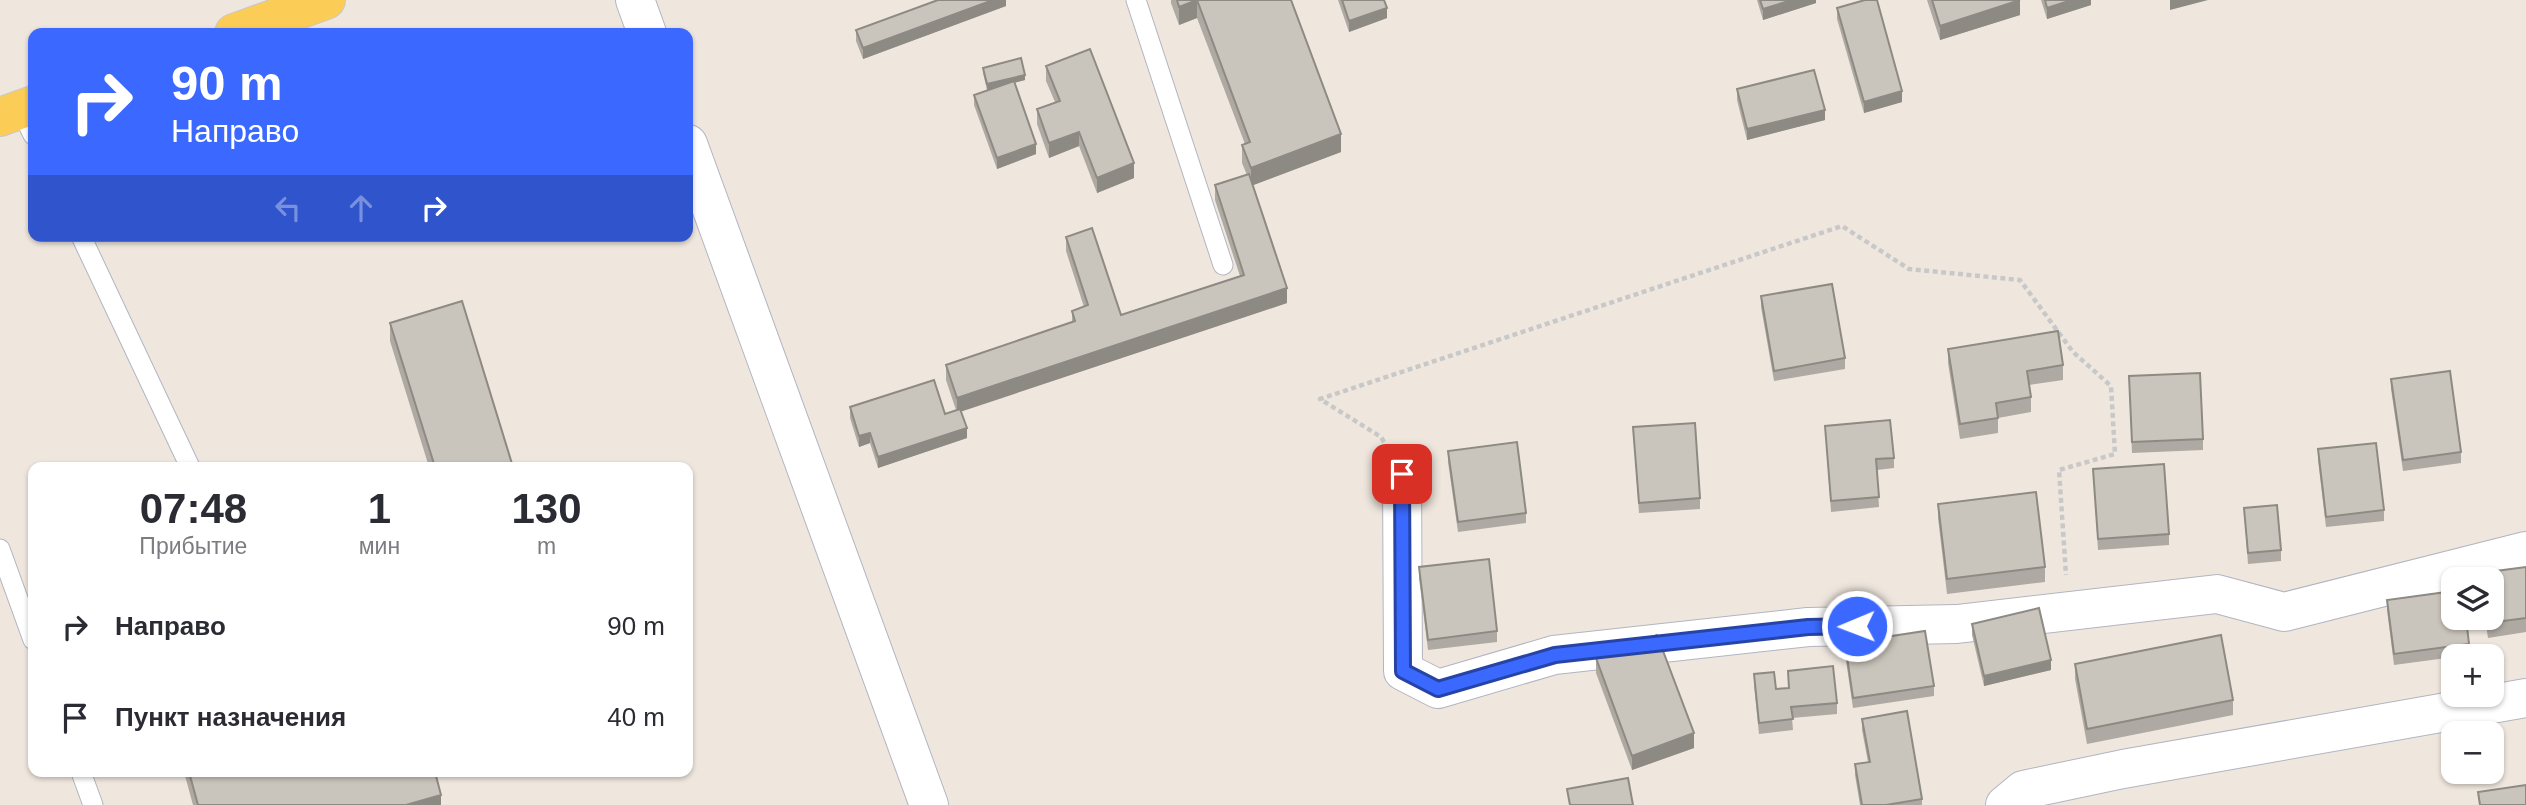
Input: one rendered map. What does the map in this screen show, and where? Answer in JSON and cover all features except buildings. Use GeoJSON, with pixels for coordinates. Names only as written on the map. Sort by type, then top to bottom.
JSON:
{"type":"FeatureCollection","features":[{"type":"Feature","properties":{"kind":"main road"},"geometry":{"type":"LineString","coordinates":[[248,28],[326,0]]}},
{"type":"Feature","properties":{"kind":"street"},"geometry":{"type":"LineString","coordinates":[[635,0],[646,28]]}},
{"type":"Feature","properties":{"kind":"street"},"geometry":{"type":"LineString","coordinates":[[693,158],[929,805]]}},
{"type":"Feature","properties":{"kind":"street"},"geometry":{"type":"LineString","coordinates":[[1402,474],[1403,671],[1438,689],[1555,655],[1808,627],[1957,624],[2217,594],[2284,612],[2526,551]]}},
{"type":"Feature","properties":{"kind":"street"},"geometry":{"type":"LineString","coordinates":[[2006,805],[2022,790],[2035,787],[2526,698]]}},
{"type":"Feature","properties":{"kind":"lane"},"geometry":{"type":"LineString","coordinates":[[1136,0],[1223,265]]}},
{"type":"Feature","properties":{"kind":"lane"},"geometry":{"type":"LineString","coordinates":[[84,242],[188,462]]}},
{"type":"Feature","properties":{"kind":"lane"},"geometry":{"type":"LineString","coordinates":[[0,549],[28,626]]}},
{"type":"Feature","properties":{"kind":"lane"},"geometry":{"type":"LineString","coordinates":[[83,777],[93,805]]}},
{"type":"Feature","properties":{"kind":"path"},"geometry":{"type":"LineString","coordinates":[[1402,474],[1381,437],[1320,398],[1842,226],[1909,269],[2020,280],[2073,352],[2111,386],[2115,454],[2059,470],[2069,611]]}},
{"type":"Feature","properties":{"kind":"route"},"geometry":{"type":"LineString","coordinates":[[1402,474],[1403,671],[1438,689],[1555,655],[1808,627],[1857,626]]}}]}
